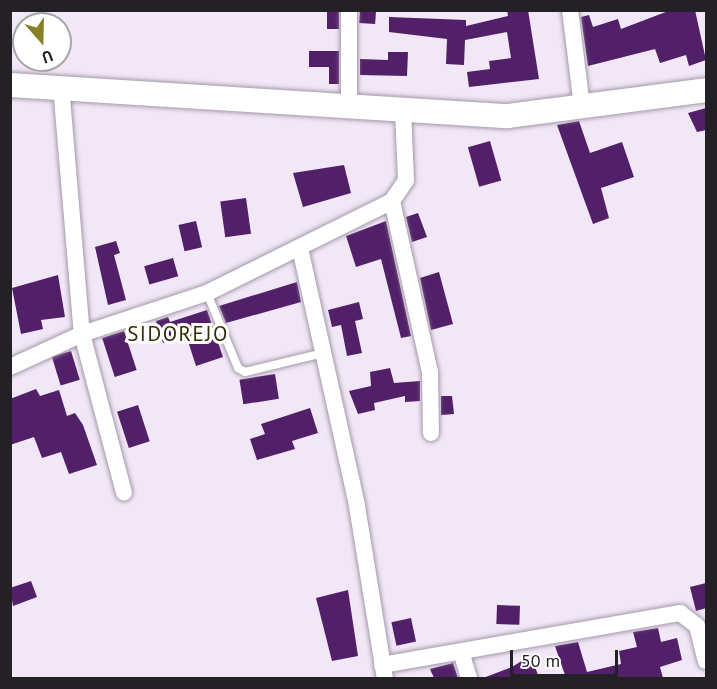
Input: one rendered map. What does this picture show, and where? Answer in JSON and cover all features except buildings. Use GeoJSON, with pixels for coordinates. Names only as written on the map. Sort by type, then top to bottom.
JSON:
{"type":"FeatureCollection","features":[{"type":"Feature","properties":{"kind":"main road"},"geometry":{"type":"LineString","coordinates":[[10,85],[61,86],[349,110],[507,116],[706,90]]}},
{"type":"Feature","properties":{"kind":"street"},"geometry":{"type":"LineString","coordinates":[[349,10],[349,110]]}},
{"type":"Feature","properties":{"kind":"street"},"geometry":{"type":"LineString","coordinates":[[570,10],[582,107]]}},
{"type":"Feature","properties":{"kind":"street"},"geometry":{"type":"LineString","coordinates":[[61,86],[82,334],[124,493]]}},
{"type":"Feature","properties":{"kind":"street"},"geometry":{"type":"LineString","coordinates":[[10,367],[82,334],[207,293],[392,201],[406,180],[403,111]]}},
{"type":"Feature","properties":{"kind":"street"},"geometry":{"type":"LineString","coordinates":[[392,201],[430,372],[431,433]]}},
{"type":"Feature","properties":{"kind":"street"},"geometry":{"type":"LineString","coordinates":[[300,248],[357,506],[383,672],[680,613],[697,626],[706,661]]}},
{"type":"Feature","properties":{"kind":"street"},"geometry":{"type":"LineString","coordinates":[[462,655],[469,678]]}},
{"type":"Feature","properties":{"kind":"lane"},"geometry":{"type":"LineString","coordinates":[[207,293],[238,368],[245,372],[323,353]]}},
{"type":"Feature","properties":{"kind":"district","name":"SIDOREJO"},"geometry":{"type":"Point","coordinates":[178,334]}}]}
